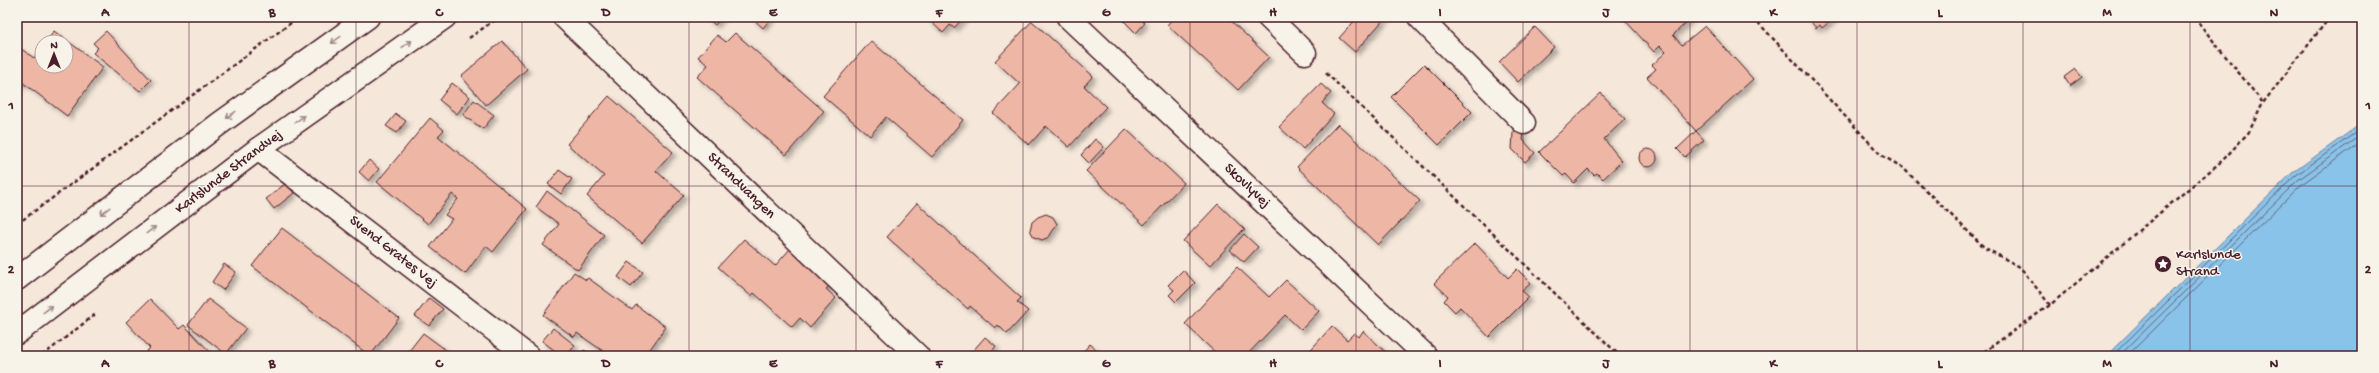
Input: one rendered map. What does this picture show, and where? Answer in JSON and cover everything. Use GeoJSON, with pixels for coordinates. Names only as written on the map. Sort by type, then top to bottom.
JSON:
{"type":"FeatureCollection","features":[{"type":"Feature","properties":{"kind":"street"},"geometry":{"type":"LineString","coordinates":[[17,278],[219,124],[368,17]]}},
{"type":"Feature","properties":{"kind":"street","name":"Karlslunde Strandvej"},"geometry":{"type":"LineString","coordinates":[[17,333],[258,149],[445,17]]}},
{"type":"Feature","properties":{"kind":"street","name":"Strandvangen"},"geometry":{"type":"LineString","coordinates":[[564,17],[918,356]]}},
{"type":"Feature","properties":{"kind":"street","name":"Skovlyvej"},"geometry":{"type":"LineString","coordinates":[[1068,17],[1426,356]]}},
{"type":"Feature","properties":{"kind":"street"},"geometry":{"type":"LineString","coordinates":[[1268,17],[1305,53]]}},
{"type":"Feature","properties":{"kind":"street"},"geometry":{"type":"LineString","coordinates":[[1419,17],[1524,123]]}},
{"type":"Feature","properties":{"kind":"street","name":"Svend Grates Vej"},"geometry":{"type":"LineString","coordinates":[[258,149],[528,356]]}},
{"type":"Feature","properties":{"kind":"path"},"geometry":{"type":"LineString","coordinates":[[17,224],[300,17]]}},
{"type":"Feature","properties":{"kind":"path"},"geometry":{"type":"LineString","coordinates":[[1752,17],[1881,155],[1902,167],[1985,248],[2020,267],[2050,306]]}},
{"type":"Feature","properties":{"kind":"path"},"geometry":{"type":"LineString","coordinates":[[2194,17],[2264,103]]}},
{"type":"Feature","properties":{"kind":"path"},"geometry":{"type":"LineString","coordinates":[[1978,356],[2050,306],[2223,160],[2249,132],[2264,103],[2330,17]]}},
{"type":"Feature","properties":{"kind":"path"},"geometry":{"type":"LineString","coordinates":[[1305,53],[1620,356]]}},
{"type":"Feature","properties":{"kind":"water"},"geometry":{"type":"Polygon","coordinates":[[[2362,123],[2362,356],[2106,356],[2292,173],[2362,123]]]}},
{"type":"Feature","properties":{"kind":"building"},"geometry":{"type":"Polygon","coordinates":[[[706,17],[722,17],[715,25],[706,17]]]}},
{"type":"Feature","properties":{"kind":"building"},"geometry":{"type":"Polygon","coordinates":[[[751,17],[772,17],[763,28],[751,17]]]}},
{"type":"Feature","properties":{"kind":"building"},"geometry":{"type":"Polygon","coordinates":[[[926,17],[964,17],[954,28],[950,25],[943,33],[926,17]]]}},
{"type":"Feature","properties":{"kind":"building"},"geometry":{"type":"Polygon","coordinates":[[[1129,17],[1138,17],[1145,23],[1136,33],[1124,21],[1129,17]]]}},
{"type":"Feature","properties":{"kind":"building"},"geometry":{"type":"Polygon","coordinates":[[[1174,17],[1227,17],[1269,57],[1238,90],[1167,25],[1174,17]]]}},
{"type":"Feature","properties":{"kind":"building"},"geometry":{"type":"Polygon","coordinates":[[[1358,17],[1386,17],[1355,52],[1339,38],[1358,17]]]}},
{"type":"Feature","properties":{"kind":"building"},"geometry":{"type":"Polygon","coordinates":[[[1692,17],[1673,35],[1682,45],[1705,26],[1753,79],[1696,131],[1647,77],[1656,69],[1652,65],[1666,52],[1660,46],[1654,52],[1623,18],[1692,17]]]}},
{"type":"Feature","properties":{"kind":"building"},"geometry":{"type":"Polygon","coordinates":[[[1807,17],[1835,17],[1822,28],[1820,25],[1816,28],[1807,17]]]}},
{"type":"Feature","properties":{"kind":"building"},"geometry":{"type":"Polygon","coordinates":[[[1032,21],[1093,76],[1084,86],[1106,107],[1069,147],[1046,126],[1029,145],[993,113],[1020,84],[995,61],[1032,21]]]}},
{"type":"Feature","properties":{"kind":"building"},"geometry":{"type":"Polygon","coordinates":[[[1535,27],[1554,47],[1518,82],[1499,62],[1535,27]]]}},
{"type":"Feature","properties":{"kind":"building"},"geometry":{"type":"Polygon","coordinates":[[[106,31],[151,80],[140,91],[93,53],[98,48],[93,43],[106,31]]]}},
{"type":"Feature","properties":{"kind":"building"},"geometry":{"type":"Polygon","coordinates":[[[735,33],[824,111],[786,155],[697,77],[708,65],[698,57],[717,35],[726,42],[735,33]]]}},
{"type":"Feature","properties":{"kind":"building"},"geometry":{"type":"Polygon","coordinates":[[[502,41],[527,69],[486,105],[461,76],[502,41]]]}},
{"type":"Feature","properties":{"kind":"building"},"geometry":{"type":"Polygon","coordinates":[[[871,41],[963,120],[932,157],[886,117],[870,136],[823,96],[871,41]]]}},
{"type":"Feature","properties":{"kind":"building"},"geometry":{"type":"Polygon","coordinates":[[[17,46],[34,58],[34,74],[74,74],[74,46],[103,67],[67,116],[22,82],[17,89],[17,46]]]}},
{"type":"Feature","properties":{"kind":"building"},"geometry":{"type":"Polygon","coordinates":[[[1424,64],[1472,112],[1439,145],[1391,97],[1424,64]]]}},
{"type":"Feature","properties":{"kind":"building"},"geometry":{"type":"Polygon","coordinates":[[[2075,69],[2082,77],[2070,86],[2064,77],[2075,69]]]}},
{"type":"Feature","properties":{"kind":"building"},"geometry":{"type":"Polygon","coordinates":[[[452,83],[470,97],[457,114],[439,100],[452,83]]]}},
{"type":"Feature","properties":{"kind":"building"},"geometry":{"type":"Polygon","coordinates":[[[1321,84],[1331,93],[1322,103],[1334,114],[1303,149],[1279,127],[1321,84]]]}},
{"type":"Feature","properties":{"kind":"building"},"geometry":{"type":"Polygon","coordinates":[[[1601,93],[1625,119],[1604,139],[1622,161],[1603,179],[1597,173],[1594,175],[1588,169],[1574,183],[1566,174],[1563,176],[1539,152],[1601,93]]]}},
{"type":"Feature","properties":{"kind":"building"},"geometry":{"type":"Polygon","coordinates":[[[609,96],[673,152],[656,171],[684,195],[642,243],[587,196],[604,176],[567,144],[609,96]]]}},
{"type":"Feature","properties":{"kind":"building"},"geometry":{"type":"Polygon","coordinates":[[[474,100],[494,115],[483,129],[463,115],[474,100]]]}},
{"type":"Feature","properties":{"kind":"building"},"geometry":{"type":"Polygon","coordinates":[[[396,114],[406,121],[397,133],[386,126],[396,114]]]}},
{"type":"Feature","properties":{"kind":"building"},"geometry":{"type":"Polygon","coordinates":[[[430,118],[444,130],[438,136],[527,209],[493,252],[486,246],[465,274],[430,247],[452,219],[445,215],[458,199],[452,194],[428,224],[377,182],[430,118]]]}},
{"type":"Feature","properties":{"kind":"building"},"geometry":{"type":"Polygon","coordinates":[[[1338,124],[1420,201],[1378,245],[1297,167],[1338,124]]]}},
{"type":"Feature","properties":{"kind":"building"},"geometry":{"type":"Polygon","coordinates":[[[1126,129],[1184,183],[1144,225],[1086,171],[1126,129]]]}},
{"type":"Feature","properties":{"kind":"building"},"geometry":{"type":"Polygon","coordinates":[[[1696,131],[1704,140],[1685,157],[1677,149],[1696,131]]]}},
{"type":"Feature","properties":{"kind":"building"},"geometry":{"type":"Polygon","coordinates":[[[1513,132],[1524,132],[1523,140],[1535,153],[1525,162],[1512,149],[1513,132]]]}},
{"type":"Feature","properties":{"kind":"building"},"geometry":{"type":"Polygon","coordinates":[[[1095,139],[1104,147],[1089,163],[1081,155],[1095,139]]]}},
{"type":"Feature","properties":{"kind":"building"},"geometry":{"type":"Polygon","coordinates":[[[1648,149],[1654,152],[1657,158],[1654,164],[1648,167],[1642,164],[1639,158],[1642,152],[1648,149]]]}},
{"type":"Feature","properties":{"kind":"building"},"geometry":{"type":"Polygon","coordinates":[[[369,160],[379,169],[369,181],[359,172],[369,160]]]}},
{"type":"Feature","properties":{"kind":"building"},"geometry":{"type":"Polygon","coordinates":[[[559,170],[572,179],[561,194],[548,184],[559,170]]]}},
{"type":"Feature","properties":{"kind":"building"},"geometry":{"type":"Polygon","coordinates":[[[286,183],[294,193],[274,209],[266,199],[286,183]]]}},
{"type":"Feature","properties":{"kind":"building"},"geometry":{"type":"Polygon","coordinates":[[[547,191],[604,235],[578,270],[543,245],[559,224],[536,207],[547,191]]]}},
{"type":"Feature","properties":{"kind":"building"},"geometry":{"type":"Polygon","coordinates":[[[917,203],[1021,298],[1017,302],[1028,311],[1007,334],[998,325],[995,328],[970,306],[968,309],[887,237],[917,203]]]}},
{"type":"Feature","properties":{"kind":"building"},"geometry":{"type":"Polygon","coordinates":[[[1218,204],[1245,230],[1243,230],[1210,266],[1183,241],[1218,204]]]}},
{"type":"Feature","properties":{"kind":"building"},"geometry":{"type":"Polygon","coordinates":[[[1046,214],[1053,217],[1057,224],[1049,237],[1042,240],[1034,237],[1030,230],[1032,222],[1038,217],[1046,214]]]}},
{"type":"Feature","properties":{"kind":"building"},"geometry":{"type":"Polygon","coordinates":[[[282,228],[399,318],[370,356],[252,266],[282,228]]]}},
{"type":"Feature","properties":{"kind":"building"},"geometry":{"type":"Polygon","coordinates":[[[1244,234],[1258,247],[1244,262],[1230,250],[1244,234]]]}},
{"type":"Feature","properties":{"kind":"building"},"geometry":{"type":"Polygon","coordinates":[[[744,239],[775,266],[790,249],[830,285],[826,289],[836,298],[810,328],[800,318],[792,327],[754,293],[751,296],[718,267],[744,239]]]}},
{"type":"Feature","properties":{"kind":"building"},"geometry":{"type":"Polygon","coordinates":[[[1475,243],[1508,278],[1517,269],[1531,283],[1522,291],[1529,297],[1489,337],[1460,307],[1455,312],[1444,301],[1448,296],[1434,283],[1475,243]]]}},
{"type":"Feature","properties":{"kind":"building"},"geometry":{"type":"Polygon","coordinates":[[[629,262],[643,272],[631,287],[618,277],[629,262]]]}},
{"type":"Feature","properties":{"kind":"building"},"geometry":{"type":"Polygon","coordinates":[[[224,264],[236,272],[223,290],[212,282],[224,264]]]}},
{"type":"Feature","properties":{"kind":"building"},"geometry":{"type":"Polygon","coordinates":[[[1237,267],[1269,297],[1286,280],[1319,311],[1301,330],[1285,315],[1246,356],[1219,356],[1185,324],[1237,267]]]}},
{"type":"Feature","properties":{"kind":"building"},"geometry":{"type":"Polygon","coordinates":[[[1183,270],[1195,283],[1176,302],[1169,295],[1174,290],[1168,285],[1183,270]]]}},
{"type":"Feature","properties":{"kind":"building"},"geometry":{"type":"Polygon","coordinates":[[[574,272],[586,280],[588,278],[632,310],[636,305],[666,327],[645,356],[610,356],[577,333],[574,337],[543,315],[574,272]]]}},
{"type":"Feature","properties":{"kind":"building"},"geometry":{"type":"Polygon","coordinates":[[[429,298],[443,309],[429,326],[415,316],[429,298]]]}},
{"type":"Feature","properties":{"kind":"building"},"geometry":{"type":"Polygon","coordinates":[[[150,299],[179,329],[184,325],[214,356],[142,356],[150,348],[126,322],[150,299]]]}},
{"type":"Feature","properties":{"kind":"building"},"geometry":{"type":"Polygon","coordinates":[[[208,299],[246,328],[226,354],[188,325],[208,299]]]}},
{"type":"Feature","properties":{"kind":"building"},"geometry":{"type":"Polygon","coordinates":[[[1332,326],[1347,340],[1354,333],[1359,337],[1363,331],[1390,356],[1305,356],[1332,326]]]}},
{"type":"Feature","properties":{"kind":"building"},"geometry":{"type":"Polygon","coordinates":[[[553,328],[575,345],[567,356],[562,356],[542,341],[553,328]]]}},
{"type":"Feature","properties":{"kind":"building"},"geometry":{"type":"Polygon","coordinates":[[[423,333],[446,350],[442,356],[405,356],[423,333]]]}},
{"type":"Feature","properties":{"kind":"building"},"geometry":{"type":"Polygon","coordinates":[[[985,337],[996,346],[988,356],[975,356],[971,353],[985,337]]]}},
{"type":"Feature","properties":{"kind":"building"},"geometry":{"type":"Polygon","coordinates":[[[1090,344],[1104,356],[1080,355],[1090,344]]]}},
{"type":"Feature","properties":{"kind":"building"},"geometry":{"type":"Polygon","coordinates":[[[584,350],[592,356],[580,356],[584,350]]]}},
{"type":"Feature","properties":{"kind":"place","name":"Karlslunde Strand"},"geometry":{"type":"Point","coordinates":[2163,264]}}]}
